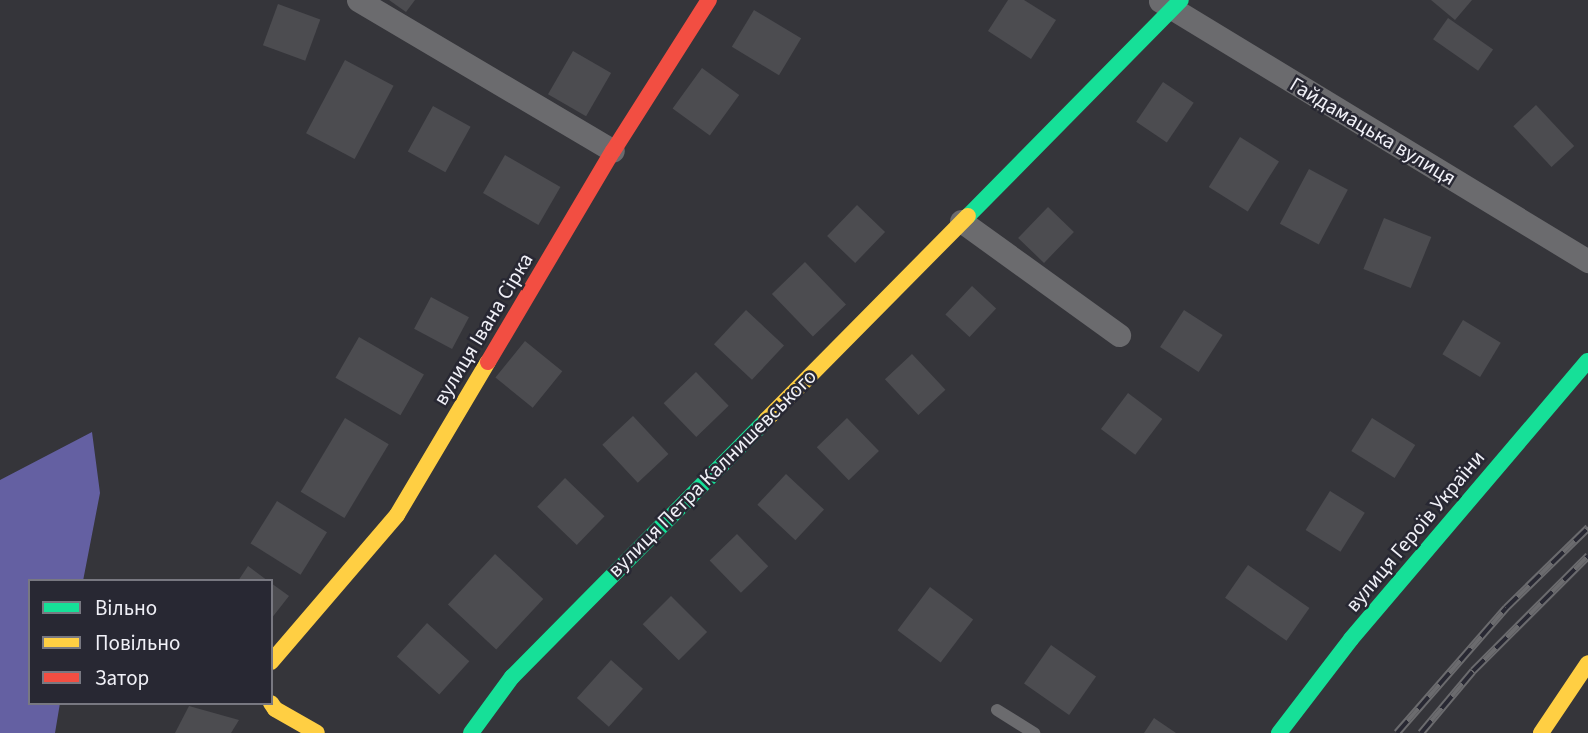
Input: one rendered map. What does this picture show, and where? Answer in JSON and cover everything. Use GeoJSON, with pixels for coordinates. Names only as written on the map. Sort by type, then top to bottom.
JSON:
{"type":"FeatureCollection","features":[{"type":"Feature","properties":{"kind":"street"},"geometry":{"type":"LineString","coordinates":[[358,0],[613,151]]}},
{"type":"Feature","properties":{"kind":"street","name":"вулиця Івана Сірка"},"geometry":{"type":"LineString","coordinates":[[273,661],[397,515],[613,151],[709,0]]}},
{"type":"Feature","properties":{"kind":"street","name":"вулиця Петра Калнишевського"},"geometry":{"type":"LineString","coordinates":[[471,733],[512,677],[961,221],[1170,3]]}},
{"type":"Feature","properties":{"kind":"street","name":"Гайдамацька вулиця"},"geometry":{"type":"LineString","coordinates":[[1170,3],[1588,261]]}},
{"type":"Feature","properties":{"kind":"street"},"geometry":{"type":"LineString","coordinates":[[961,221],[1119,335]]}},
{"type":"Feature","properties":{"kind":"street","name":"вулиця Героїв України"},"geometry":{"type":"LineString","coordinates":[[1279,733],[1351,639],[1588,361]]}},
{"type":"Feature","properties":{"kind":"street"},"geometry":{"type":"LineString","coordinates":[[1541,733],[1588,663]]}},
{"type":"Feature","properties":{"kind":"street"},"geometry":{"type":"LineString","coordinates":[[272,705],[317,733]]}},
{"type":"Feature","properties":{"kind":"lane"},"geometry":{"type":"LineString","coordinates":[[997,710],[1034,733]]}},
{"type":"Feature","properties":{"kind":"shaded area"},"geometry":{"type":"Polygon","coordinates":[[[92,432],[100,493],[83,579],[28,579],[28,705],[60,705],[55,733],[0,733],[0,480],[92,432]]]}},
{"type":"Feature","properties":{"kind":"building"},"geometry":{"type":"Polygon","coordinates":[[[389,0],[415,0],[406,12],[389,0]]]}},
{"type":"Feature","properties":{"kind":"building"},"geometry":{"type":"Polygon","coordinates":[[[1008,0],[1024,0],[1056,20],[1031,59],[988,31],[1008,0]]]}},
{"type":"Feature","properties":{"kind":"building"},"geometry":{"type":"Polygon","coordinates":[[[1431,0],[1472,0],[1455,20],[1431,0]]]}},
{"type":"Feature","properties":{"kind":"building"},"geometry":{"type":"Polygon","coordinates":[[[278,4],[320,19],[305,61],[263,45],[278,4]]]}},
{"type":"Feature","properties":{"kind":"building"},"geometry":{"type":"Polygon","coordinates":[[[754,10],[801,38],[779,75],[732,47],[754,10]]]}},
{"type":"Feature","properties":{"kind":"building"},"geometry":{"type":"Polygon","coordinates":[[[1448,18],[1493,50],[1478,71],[1433,39],[1448,18]]]}},
{"type":"Feature","properties":{"kind":"building"},"geometry":{"type":"Polygon","coordinates":[[[573,51],[611,73],[586,116],[548,94],[573,51]]]}},
{"type":"Feature","properties":{"kind":"building"},"geometry":{"type":"Polygon","coordinates":[[[345,60],[394,86],[355,159],[306,133],[345,60]]]}},
{"type":"Feature","properties":{"kind":"building"},"geometry":{"type":"Polygon","coordinates":[[[702,68],[739,95],[710,135],[673,108],[702,68]]]}},
{"type":"Feature","properties":{"kind":"building"},"geometry":{"type":"Polygon","coordinates":[[[1163,82],[1194,103],[1167,142],[1136,122],[1163,82]]]}},
{"type":"Feature","properties":{"kind":"building"},"geometry":{"type":"Polygon","coordinates":[[[1536,105],[1574,146],[1552,167],[1513,126],[1536,105]]]}},
{"type":"Feature","properties":{"kind":"building"},"geometry":{"type":"Polygon","coordinates":[[[433,106],[471,127],[445,172],[408,151],[433,106]]]}},
{"type":"Feature","properties":{"kind":"building"},"geometry":{"type":"Polygon","coordinates":[[[1240,137],[1279,161],[1248,211],[1209,187],[1240,137]]]}},
{"type":"Feature","properties":{"kind":"building"},"geometry":{"type":"Polygon","coordinates":[[[505,155],[560,187],[538,225],[483,193],[505,155]]]}},
{"type":"Feature","properties":{"kind":"building"},"geometry":{"type":"Polygon","coordinates":[[[1309,169],[1348,190],[1319,244],[1280,224],[1309,169]]]}},
{"type":"Feature","properties":{"kind":"building"},"geometry":{"type":"Polygon","coordinates":[[[857,205],[885,232],[855,263],[827,236],[857,205]]]}},
{"type":"Feature","properties":{"kind":"building"},"geometry":{"type":"Polygon","coordinates":[[[1048,207],[1074,232],[1044,263],[1018,238],[1048,207]]]}},
{"type":"Feature","properties":{"kind":"building"},"geometry":{"type":"Polygon","coordinates":[[[1384,218],[1431,237],[1411,288],[1363,269],[1384,218]]]}},
{"type":"Feature","properties":{"kind":"building"},"geometry":{"type":"Polygon","coordinates":[[[805,262],[846,304],[813,336],[772,294],[805,262]]]}},
{"type":"Feature","properties":{"kind":"building"},"geometry":{"type":"Polygon","coordinates":[[[972,286],[996,309],[970,337],[945,315],[972,286]]]}},
{"type":"Feature","properties":{"kind":"building"},"geometry":{"type":"Polygon","coordinates":[[[431,297],[469,317],[452,349],[414,329],[431,297]]]}},
{"type":"Feature","properties":{"kind":"building"},"geometry":{"type":"Polygon","coordinates":[[[746,310],[784,345],[752,380],[714,344],[746,310]]]}},
{"type":"Feature","properties":{"kind":"building"},"geometry":{"type":"Polygon","coordinates":[[[1184,310],[1223,335],[1199,372],[1160,347],[1184,310]]]}},
{"type":"Feature","properties":{"kind":"building"},"geometry":{"type":"Polygon","coordinates":[[[1463,320],[1501,343],[1480,377],[1442,354],[1463,320]]]}},
{"type":"Feature","properties":{"kind":"building"},"geometry":{"type":"Polygon","coordinates":[[[359,337],[424,374],[400,415],[336,378],[359,337]]]}},
{"type":"Feature","properties":{"kind":"building"},"geometry":{"type":"Polygon","coordinates":[[[525,341],[562,371],[533,408],[495,378],[525,341]]]}},
{"type":"Feature","properties":{"kind":"building"},"geometry":{"type":"Polygon","coordinates":[[[912,354],[945,390],[918,415],[885,379],[912,354]]]}},
{"type":"Feature","properties":{"kind":"building"},"geometry":{"type":"Polygon","coordinates":[[[696,372],[729,406],[696,437],[664,403],[696,372]]]}},
{"type":"Feature","properties":{"kind":"building"},"geometry":{"type":"Polygon","coordinates":[[[1128,393],[1162,419],[1135,455],[1101,429],[1128,393]]]}},
{"type":"Feature","properties":{"kind":"building"},"geometry":{"type":"Polygon","coordinates":[[[633,416],[668,454],[638,483],[602,445],[633,416]]]}},
{"type":"Feature","properties":{"kind":"building"},"geometry":{"type":"Polygon","coordinates":[[[345,418],[389,444],[344,518],[301,492],[345,418]]]}},
{"type":"Feature","properties":{"kind":"building"},"geometry":{"type":"Polygon","coordinates":[[[847,418],[879,451],[849,480],[817,447],[847,418]]]}},
{"type":"Feature","properties":{"kind":"building"},"geometry":{"type":"Polygon","coordinates":[[[1372,418],[1415,445],[1395,478],[1351,451],[1372,418]]]}},
{"type":"Feature","properties":{"kind":"building"},"geometry":{"type":"Polygon","coordinates":[[[786,474],[824,509],[795,540],[757,505],[786,474]]]}},
{"type":"Feature","properties":{"kind":"building"},"geometry":{"type":"Polygon","coordinates":[[[565,478],[605,516],[577,545],[537,507],[565,478]]]}},
{"type":"Feature","properties":{"kind":"building"},"geometry":{"type":"Polygon","coordinates":[[[1330,491],[1365,513],[1340,552],[1306,530],[1330,491]]]}},
{"type":"Feature","properties":{"kind":"building"},"geometry":{"type":"Polygon","coordinates":[[[277,501],[327,532],[301,575],[251,543],[277,501]]]}},
{"type":"Feature","properties":{"kind":"building"},"geometry":{"type":"Polygon","coordinates":[[[737,534],[768,566],[741,593],[710,560],[737,534]]]}},
{"type":"Feature","properties":{"kind":"building"},"geometry":{"type":"Polygon","coordinates":[[[495,554],[543,599],[496,649],[448,604],[495,554]]]}},
{"type":"Feature","properties":{"kind":"building"},"geometry":{"type":"Polygon","coordinates":[[[1248,565],[1309,608],[1286,641],[1225,598],[1248,565]]]}},
{"type":"Feature","properties":{"kind":"building"},"geometry":{"type":"Polygon","coordinates":[[[248,566],[265,579],[239,579],[248,566]]]}},
{"type":"Feature","properties":{"kind":"building"},"geometry":{"type":"Polygon","coordinates":[[[273,584],[289,596],[273,616],[273,584]]]}},
{"type":"Feature","properties":{"kind":"building"},"geometry":{"type":"Polygon","coordinates":[[[930,587],[973,619],[941,663],[898,630],[930,587]]]}},
{"type":"Feature","properties":{"kind":"building"},"geometry":{"type":"Polygon","coordinates":[[[671,596],[707,632],[679,660],[643,624],[671,596]]]}},
{"type":"Feature","properties":{"kind":"building"},"geometry":{"type":"Polygon","coordinates":[[[427,623],[469,661],[439,695],[397,656],[427,623]]]}},
{"type":"Feature","properties":{"kind":"building"},"geometry":{"type":"Polygon","coordinates":[[[1051,645],[1096,677],[1069,715],[1024,684],[1051,645]]]}},
{"type":"Feature","properties":{"kind":"building"},"geometry":{"type":"Polygon","coordinates":[[[611,660],[643,689],[609,727],[577,698],[611,660]]]}},
{"type":"Feature","properties":{"kind":"building"},"geometry":{"type":"Polygon","coordinates":[[[189,706],[239,720],[231,733],[175,733],[189,706]]]}},
{"type":"Feature","properties":{"kind":"building"},"geometry":{"type":"Polygon","coordinates":[[[1154,718],[1176,733],[1144,733],[1154,718]]]}},
{"type":"Feature","properties":{"kind":"railway"},"geometry":{"type":"LineString","coordinates":[[1397,733],[1506,608],[1588,528]]}},
{"type":"Feature","properties":{"kind":"railway"},"geometry":{"type":"LineString","coordinates":[[1421,733],[1473,671],[1588,556]]}},
{"type":"Feature","properties":{"kind":"traffic: fast"},"geometry":{"type":"LineString","coordinates":[[968,216],[1181,0]]}},
{"type":"Feature","properties":{"kind":"traffic: fast"},"geometry":{"type":"LineString","coordinates":[[1279,733],[1351,639],[1588,361]]}},
{"type":"Feature","properties":{"kind":"traffic: fast"},"geometry":{"type":"LineString","coordinates":[[471,733],[512,677],[766,420]]}},
{"type":"Feature","properties":{"kind":"traffic: slow"},"geometry":{"type":"LineString","coordinates":[[766,420],[968,216]]}},
{"type":"Feature","properties":{"kind":"traffic: slow"},"geometry":{"type":"LineString","coordinates":[[273,660],[397,515],[488,362]]}},
{"type":"Feature","properties":{"kind":"traffic: slow"},"geometry":{"type":"LineString","coordinates":[[1541,733],[1588,663]]}},
{"type":"Feature","properties":{"kind":"traffic: slow"},"geometry":{"type":"LineString","coordinates":[[272,705],[317,733]]}},
{"type":"Feature","properties":{"kind":"traffic: jam"},"geometry":{"type":"LineString","coordinates":[[488,362],[613,151],[709,0]]}}]}
